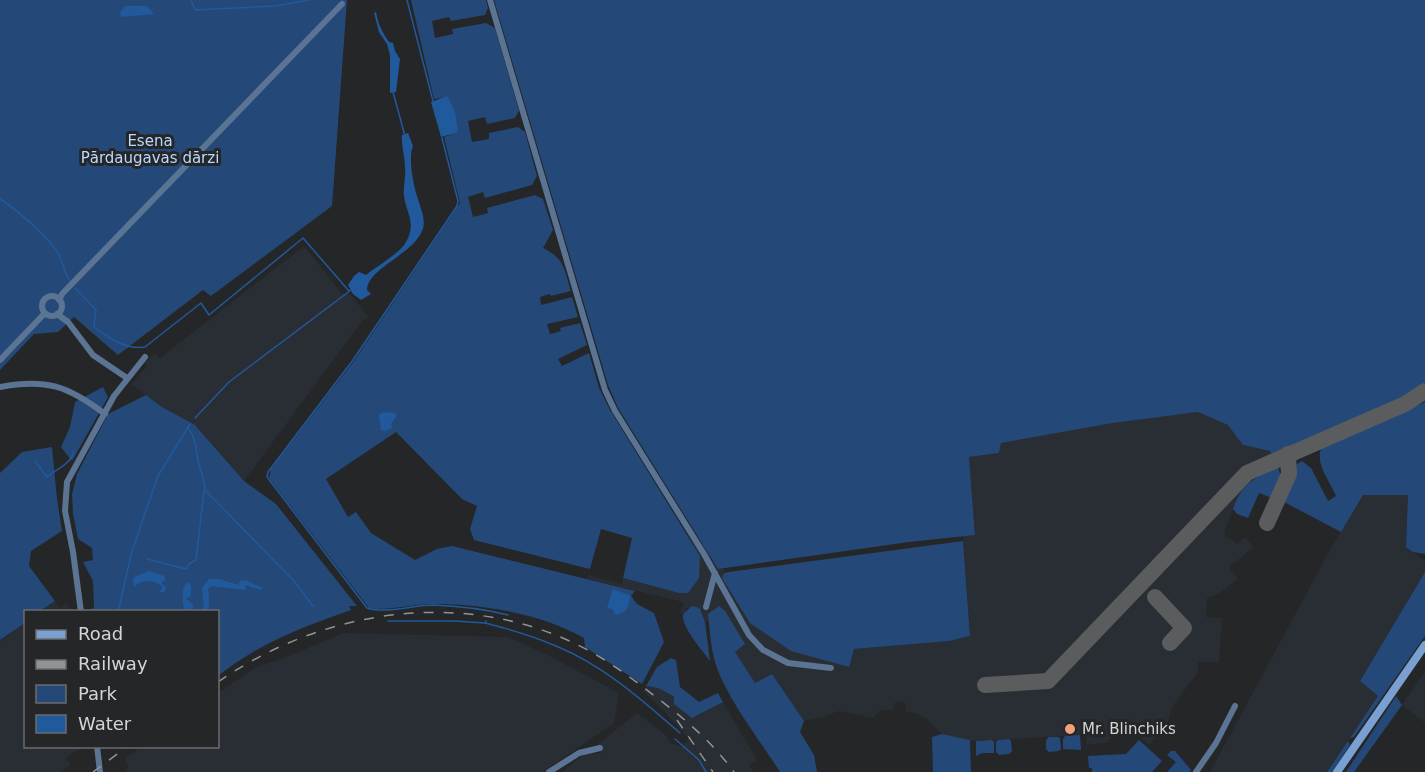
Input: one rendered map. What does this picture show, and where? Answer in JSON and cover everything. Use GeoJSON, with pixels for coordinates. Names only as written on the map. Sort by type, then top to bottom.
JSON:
{"type":"FeatureCollection","features":[{"type":"Feature","properties":{"kind":"main road"},"geometry":{"type":"LineString","coordinates":[[1337,772],[1425,645]]}},
{"type":"Feature","properties":{"kind":"street"},"geometry":{"type":"LineString","coordinates":[[490,0],[605,390],[615,411],[715,573],[749,635],[763,650],[788,663],[831,668]]}},
{"type":"Feature","properties":{"kind":"street"},"geometry":{"type":"LineString","coordinates":[[59,298],[342,4]]}},
{"type":"Feature","properties":{"kind":"street"},"geometry":{"type":"LineString","coordinates":[[0,360],[43,313],[45,300],[50,297],[59,298]]}},
{"type":"Feature","properties":{"kind":"street"},"geometry":{"type":"LineString","coordinates":[[59,298],[62,307],[60,314]]}},
{"type":"Feature","properties":{"kind":"street"},"geometry":{"type":"LineString","coordinates":[[43,313],[51,316],[60,314]]}},
{"type":"Feature","properties":{"kind":"street"},"geometry":{"type":"LineString","coordinates":[[60,314],[81,337],[93,355],[127,378]]}},
{"type":"Feature","properties":{"kind":"street"},"geometry":{"type":"LineString","coordinates":[[81,610],[73,552],[66,524],[64,496],[67,482],[120,387],[145,357]]}},
{"type":"Feature","properties":{"kind":"street"},"geometry":{"type":"LineString","coordinates":[[0,387],[34,384],[59,386],[78,395],[105,414]]}},
{"type":"Feature","properties":{"kind":"street"},"geometry":{"type":"LineString","coordinates":[[706,607],[715,573]]}},
{"type":"Feature","properties":{"kind":"street"},"geometry":{"type":"LineString","coordinates":[[1197,772],[1216,743],[1235,706]]}},
{"type":"Feature","properties":{"kind":"street"},"geometry":{"type":"LineString","coordinates":[[97,748],[100,772]]}},
{"type":"Feature","properties":{"kind":"street"},"geometry":{"type":"LineString","coordinates":[[549,772],[579,753],[600,748]]}},
{"type":"Feature","properties":{"kind":"shaded area"},"geometry":{"type":"Polygon","coordinates":[[[304,246],[341,292],[351,295],[369,318],[363,320],[244,481],[195,425],[162,407],[131,384],[147,366],[144,362],[147,359],[155,353],[160,358],[304,246]]]}},
{"type":"Feature","properties":{"kind":"shaded area"},"geometry":{"type":"Polygon","coordinates":[[[1198,412],[1229,425],[1243,445],[1270,451],[1278,467],[1248,482],[1238,496],[1224,534],[1237,544],[1245,537],[1254,547],[1229,567],[1238,579],[1218,594],[1207,598],[1206,617],[1222,618],[1219,662],[1198,662],[1198,672],[1172,707],[1166,727],[1149,745],[1125,724],[1106,743],[1087,745],[1086,735],[973,741],[942,734],[927,719],[905,711],[906,704],[901,701],[895,702],[893,710],[880,710],[873,718],[839,711],[804,721],[772,674],[755,684],[734,651],[745,645],[708,614],[709,621],[705,622],[701,608],[687,608],[683,614],[680,612],[683,602],[587,579],[588,575],[622,584],[623,578],[679,593],[700,556],[691,542],[699,538],[718,569],[724,569],[724,573],[854,649],[949,641],[970,636],[963,536],[975,534],[969,457],[999,453],[1000,443],[1113,423],[1198,412]]]}},
{"type":"Feature","properties":{"kind":"shaded area"},"geometry":{"type":"Polygon","coordinates":[[[1363,495],[1408,495],[1406,547],[1425,561],[1425,572],[1360,681],[1379,696],[1327,772],[1210,772],[1332,546],[1363,495]]]}},
{"type":"Feature","properties":{"kind":"shaded area"},"geometry":{"type":"Polygon","coordinates":[[[55,601],[60,608],[66,603],[72,610],[43,610],[55,601]]]}},
{"type":"Feature","properties":{"kind":"shaded area"},"geometry":{"type":"Polygon","coordinates":[[[24,624],[24,748],[81,748],[66,758],[71,764],[61,772],[0,772],[0,641],[24,624]]]}},
{"type":"Feature","properties":{"kind":"shaded area"},"geometry":{"type":"Polygon","coordinates":[[[343,633],[508,637],[546,654],[619,693],[614,723],[543,772],[125,772],[128,767],[125,758],[140,748],[219,748],[219,692],[256,667],[284,658],[343,633]]]}},
{"type":"Feature","properties":{"kind":"shaded area"},"geometry":{"type":"Polygon","coordinates":[[[1425,671],[1425,723],[1402,705],[1425,671]]]}},
{"type":"Feature","properties":{"kind":"shaded area"},"geometry":{"type":"Polygon","coordinates":[[[646,686],[666,691],[692,718],[723,702],[757,760],[749,765],[754,772],[562,772],[584,754],[601,753],[598,744],[637,713],[667,736],[670,743],[682,747],[689,739],[643,691],[646,686]]]}},
{"type":"Feature","properties":{"kind":"green space","name":"Esena Pārdaugavas dārzi"},"geometry":{"type":"Polygon","coordinates":[[[0,0],[347,0],[332,206],[211,296],[203,290],[118,355],[74,317],[58,332],[34,334],[0,370],[0,0]]]}},
{"type":"Feature","properties":{"kind":"green space"},"geometry":{"type":"Polygon","coordinates":[[[411,0],[486,0],[488,8],[485,15],[451,21],[449,17],[432,21],[435,38],[453,34],[452,29],[486,23],[495,28],[519,111],[515,118],[487,124],[485,117],[468,121],[472,142],[489,139],[489,133],[518,127],[525,132],[537,176],[532,185],[485,198],[483,192],[468,197],[473,217],[488,213],[487,208],[535,195],[543,199],[553,230],[543,248],[560,261],[571,291],[540,297],[541,305],[572,297],[578,317],[547,324],[550,334],[561,331],[560,328],[580,323],[587,345],[558,359],[562,366],[589,353],[599,388],[610,410],[700,556],[699,578],[688,593],[679,593],[623,578],[632,538],[601,529],[590,569],[474,540],[470,529],[477,506],[462,499],[396,432],[326,479],[348,517],[356,512],[371,533],[415,560],[437,549],[452,546],[635,591],[631,596],[637,604],[654,613],[664,642],[642,684],[585,647],[584,638],[567,629],[529,616],[509,611],[447,604],[369,608],[269,478],[271,469],[354,361],[460,203],[444,137],[456,133],[447,97],[434,99],[411,0]]]}},
{"type":"Feature","properties":{"kind":"green space"},"geometry":{"type":"Polygon","coordinates":[[[494,0],[1425,0],[1425,382],[1417,391],[1403,399],[1272,455],[1270,451],[1243,445],[1228,425],[1198,412],[1113,423],[1001,443],[999,453],[969,457],[975,535],[718,569],[618,408],[608,385],[494,0]]]}},
{"type":"Feature","properties":{"kind":"green space"},"geometry":{"type":"Polygon","coordinates":[[[103,387],[108,397],[72,461],[61,447],[70,427],[75,402],[103,387]]]}},
{"type":"Feature","properties":{"kind":"green space"},"geometry":{"type":"Polygon","coordinates":[[[146,395],[162,407],[195,425],[244,481],[276,504],[357,606],[349,606],[351,610],[265,645],[219,675],[219,610],[90,610],[94,607],[93,581],[83,562],[93,560],[92,548],[78,539],[72,494],[77,474],[108,414],[146,395]]]}},
{"type":"Feature","properties":{"kind":"green space"},"geometry":{"type":"Polygon","coordinates":[[[1425,402],[1425,554],[1413,552],[1406,547],[1408,495],[1363,495],[1341,532],[1284,502],[1297,464],[1302,461],[1311,468],[1328,501],[1336,496],[1320,461],[1321,449],[1425,402]]]}},
{"type":"Feature","properties":{"kind":"green space"},"geometry":{"type":"Polygon","coordinates":[[[52,447],[62,531],[31,551],[29,566],[55,601],[42,610],[24,610],[24,624],[0,640],[0,473],[22,452],[52,447]]]}},
{"type":"Feature","properties":{"kind":"green space"},"geometry":{"type":"Polygon","coordinates":[[[1278,467],[1281,477],[1272,498],[1259,493],[1248,518],[1237,514],[1233,509],[1245,487],[1256,478],[1278,467]]]}},
{"type":"Feature","properties":{"kind":"green space"},"geometry":{"type":"Polygon","coordinates":[[[963,541],[970,636],[949,641],[854,649],[849,667],[791,651],[750,623],[722,578],[724,573],[729,572],[963,541]]]}},
{"type":"Feature","properties":{"kind":"green space"},"geometry":{"type":"Polygon","coordinates":[[[1425,572],[1425,636],[1354,737],[1350,738],[1378,696],[1360,681],[1425,572]]]}},
{"type":"Feature","properties":{"kind":"green space"},"geometry":{"type":"Polygon","coordinates":[[[692,606],[700,608],[705,622],[710,661],[693,638],[683,619],[683,614],[692,606]]]}},
{"type":"Feature","properties":{"kind":"green space"},"geometry":{"type":"Polygon","coordinates":[[[719,606],[725,611],[745,644],[735,652],[755,683],[772,674],[804,721],[800,732],[814,755],[817,772],[780,772],[737,707],[722,681],[712,648],[708,614],[719,606]]]}},
{"type":"Feature","properties":{"kind":"green space"},"geometry":{"type":"Polygon","coordinates":[[[671,658],[676,660],[680,687],[699,702],[718,693],[723,702],[692,718],[674,704],[674,697],[661,689],[646,686],[657,667],[671,658]]]}},
{"type":"Feature","properties":{"kind":"green space"},"geometry":{"type":"Polygon","coordinates":[[[1396,696],[1402,705],[1354,772],[1346,772],[1396,696]]]}},
{"type":"Feature","properties":{"kind":"green space"},"geometry":{"type":"Polygon","coordinates":[[[942,734],[970,740],[971,772],[933,772],[932,737],[942,734]]]}},
{"type":"Feature","properties":{"kind":"green space"},"geometry":{"type":"Polygon","coordinates":[[[1080,735],[1081,750],[1063,749],[1065,736],[1080,735]]]}},
{"type":"Feature","properties":{"kind":"green space"},"geometry":{"type":"Polygon","coordinates":[[[1049,737],[1060,738],[1061,749],[1059,751],[1049,752],[1046,749],[1046,740],[1049,737]]]}},
{"type":"Feature","properties":{"kind":"green space"},"geometry":{"type":"Polygon","coordinates":[[[1009,739],[1012,751],[1009,754],[999,755],[996,752],[996,742],[1009,739]]]}},
{"type":"Feature","properties":{"kind":"green space"},"geometry":{"type":"Polygon","coordinates":[[[992,740],[994,753],[982,753],[976,756],[976,741],[992,740]]]}},
{"type":"Feature","properties":{"kind":"green space"},"geometry":{"type":"Polygon","coordinates":[[[1139,740],[1162,761],[1152,772],[1092,772],[1092,768],[1089,768],[1088,756],[1126,754],[1139,740]]]}},
{"type":"Feature","properties":{"kind":"green space"},"geometry":{"type":"Polygon","coordinates":[[[1348,741],[1350,745],[1332,772],[1327,772],[1348,741]]]}},
{"type":"Feature","properties":{"kind":"green space"},"geometry":{"type":"Polygon","coordinates":[[[1175,751],[1191,770],[1189,772],[1167,772],[1176,762],[1167,755],[1175,751]]]}},
{"type":"Feature","properties":{"kind":"water"},"geometry":{"type":"Polygon","coordinates":[[[125,6],[147,6],[154,14],[121,17],[120,13],[125,6]]]}},
{"type":"Feature","properties":{"kind":"water"},"geometry":{"type":"Polygon","coordinates":[[[376,12],[382,31],[389,42],[393,43],[400,59],[396,92],[390,93],[390,55],[387,44],[379,32],[374,13],[376,12]]]}},
{"type":"Feature","properties":{"kind":"water"},"geometry":{"type":"Polygon","coordinates":[[[447,96],[455,112],[458,130],[456,133],[441,137],[431,102],[447,96]]]}},
{"type":"Feature","properties":{"kind":"water"},"geometry":{"type":"Polygon","coordinates":[[[408,133],[413,146],[411,157],[415,191],[424,222],[422,231],[410,247],[374,275],[367,290],[371,294],[361,300],[353,294],[348,285],[354,276],[359,272],[366,275],[399,251],[406,242],[411,229],[404,196],[405,163],[402,139],[402,135],[408,133]]]}},
{"type":"Feature","properties":{"kind":"water"},"geometry":{"type":"Polygon","coordinates":[[[384,412],[397,415],[391,424],[392,428],[385,431],[381,430],[379,414],[384,412]]]}},
{"type":"Feature","properties":{"kind":"water"},"geometry":{"type":"Polygon","coordinates":[[[149,571],[164,576],[166,579],[161,583],[167,588],[164,592],[159,592],[163,587],[152,582],[141,583],[134,587],[133,579],[149,571]]]}},
{"type":"Feature","properties":{"kind":"water"},"geometry":{"type":"Polygon","coordinates":[[[209,579],[219,579],[238,585],[241,580],[244,580],[263,587],[261,590],[245,585],[246,590],[211,586],[208,589],[209,610],[201,610],[204,606],[202,588],[209,579]]]}},
{"type":"Feature","properties":{"kind":"water"},"geometry":{"type":"Polygon","coordinates":[[[187,582],[191,585],[191,595],[186,599],[193,604],[192,610],[185,610],[183,604],[187,582]]]}},
{"type":"Feature","properties":{"kind":"water"},"geometry":{"type":"Polygon","coordinates":[[[613,589],[631,596],[626,611],[616,615],[612,609],[607,608],[613,589]]]}},
{"type":"Feature","properties":{"kind":"waterway"},"geometry":{"type":"LineString","coordinates":[[191,0],[195,10],[275,6],[309,0]]}},
{"type":"Feature","properties":{"kind":"waterway"},"geometry":{"type":"LineString","coordinates":[[407,0],[433,101]]}},
{"type":"Feature","properties":{"kind":"waterway"},"geometry":{"type":"LineString","coordinates":[[393,92],[405,136]]}},
{"type":"Feature","properties":{"kind":"waterway"},"geometry":{"type":"LineString","coordinates":[[442,138],[458,201],[457,206],[353,360],[268,472],[267,477],[367,608],[391,610],[433,605],[471,608],[508,615]]}},
{"type":"Feature","properties":{"kind":"waterway"},"geometry":{"type":"LineString","coordinates":[[0,199],[24,217],[48,240],[59,255],[70,281]]}},
{"type":"Feature","properties":{"kind":"waterway"},"geometry":{"type":"LineString","coordinates":[[75,288],[96,310],[94,327],[131,347],[145,347],[201,303],[209,315],[303,238],[349,291]]}},
{"type":"Feature","properties":{"kind":"waterway"},"geometry":{"type":"LineString","coordinates":[[195,418],[229,382],[351,290]]}},
{"type":"Feature","properties":{"kind":"waterway"},"geometry":{"type":"LineString","coordinates":[[118,610],[132,551],[158,476],[190,424]]}},
{"type":"Feature","properties":{"kind":"waterway"},"geometry":{"type":"LineString","coordinates":[[188,428],[194,440],[205,490],[294,581],[313,606]]}},
{"type":"Feature","properties":{"kind":"waterway"},"geometry":{"type":"LineString","coordinates":[[35,461],[47,477],[67,463],[74,451]]}},
{"type":"Feature","properties":{"kind":"waterway"},"geometry":{"type":"LineString","coordinates":[[147,559],[186,569],[196,560],[204,491]]}},
{"type":"Feature","properties":{"kind":"waterway"},"geometry":{"type":"LineString","coordinates":[[388,621],[485,623],[486,621]]}},
{"type":"Feature","properties":{"kind":"waterway"},"geometry":{"type":"LineString","coordinates":[[485,623],[539,639],[590,663],[621,684],[680,733]]}},
{"type":"Feature","properties":{"kind":"waterway"},"geometry":{"type":"LineString","coordinates":[[675,739],[699,760],[706,772]]}},
{"type":"Feature","properties":{"kind":"taxiway"},"geometry":{"type":"LineString","coordinates":[[985,685],[1048,681],[1247,473],[1405,404],[1425,391]]}},
{"type":"Feature","properties":{"kind":"taxiway"},"geometry":{"type":"LineString","coordinates":[[1267,523],[1289,474],[1288,454]]}},
{"type":"Feature","properties":{"kind":"taxiway"},"geometry":{"type":"LineString","coordinates":[[1155,597],[1184,628],[1170,643]]}},
{"type":"Feature","properties":{"kind":"railway"},"geometry":{"type":"LineString","coordinates":[[219,681],[258,657],[301,638],[346,624],[392,615],[439,612],[486,616],[532,627],[587,649],[627,675],[688,722],[734,772]]}},
{"type":"Feature","properties":{"kind":"railway"},"geometry":{"type":"LineString","coordinates":[[677,720],[713,772]]}},
{"type":"Feature","properties":{"kind":"railway"},"geometry":{"type":"LineString","coordinates":[[93,772],[125,748]]}},
{"type":"Feature","properties":{"kind":"place","name":"Mr. Blinchiks"},"geometry":{"type":"Point","coordinates":[1070,729]}}]}
